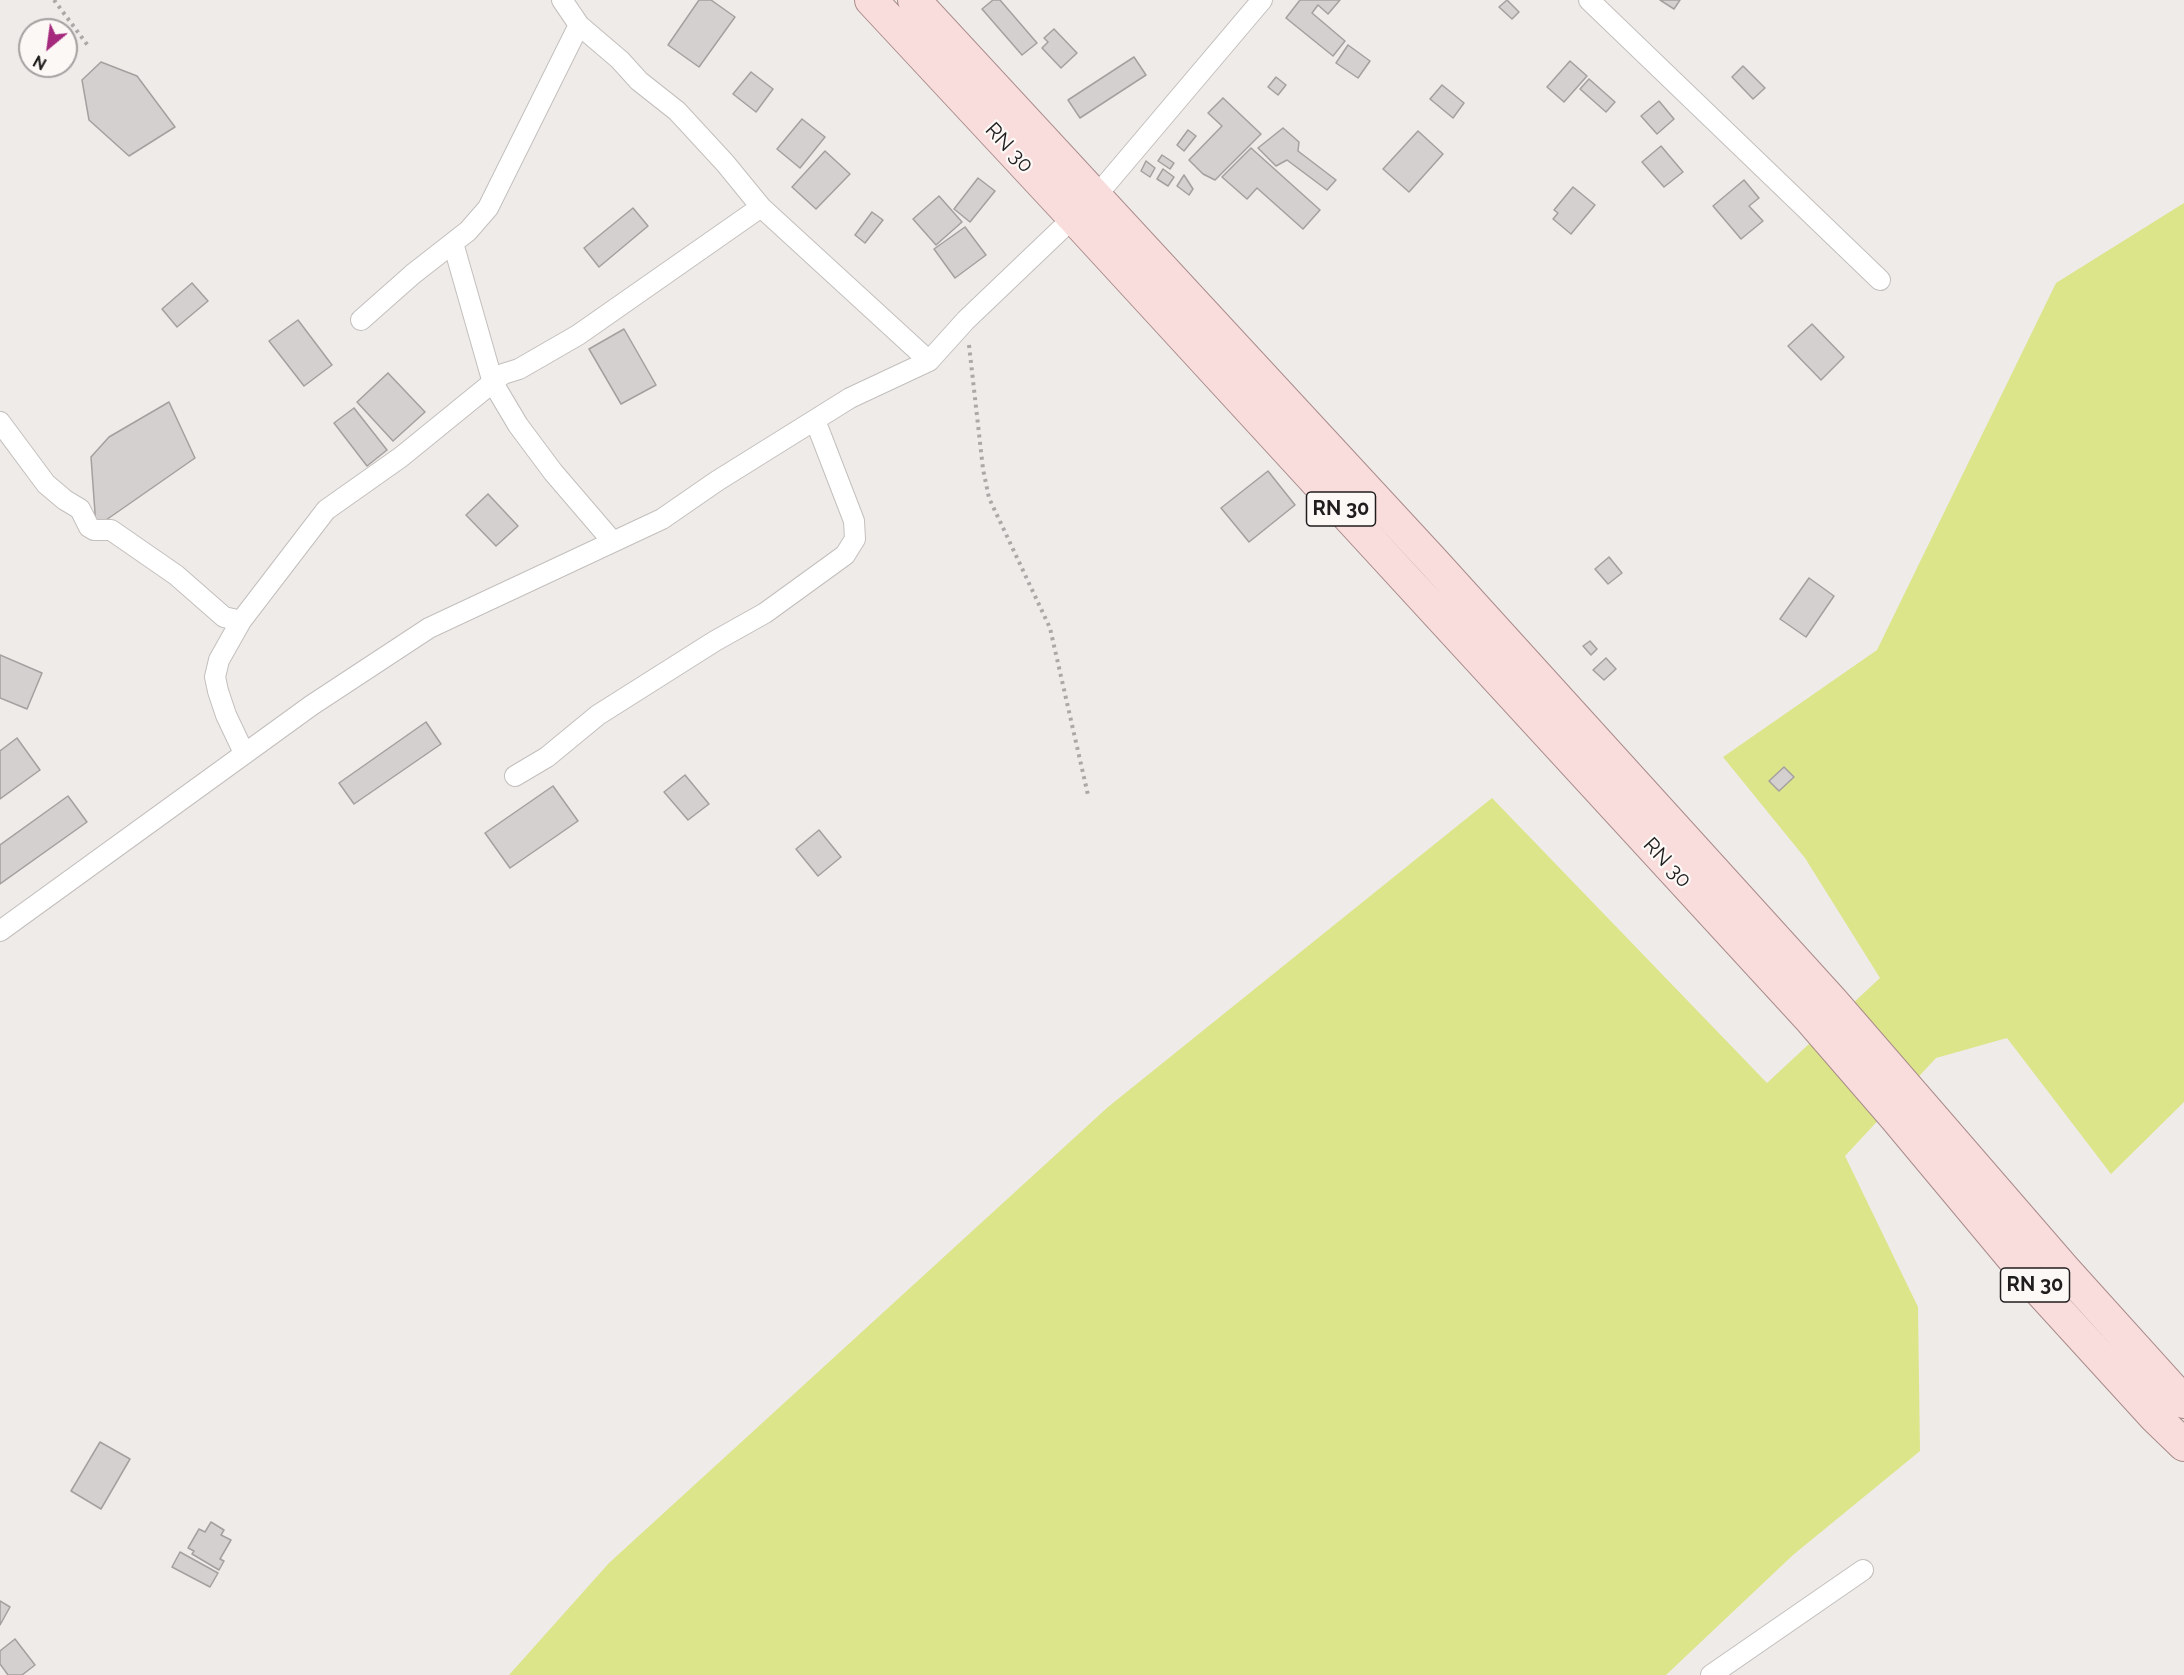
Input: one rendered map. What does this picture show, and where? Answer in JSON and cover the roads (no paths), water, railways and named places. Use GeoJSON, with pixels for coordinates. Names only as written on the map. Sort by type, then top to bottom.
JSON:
{"type":"FeatureCollection","features":[{"type":"Feature","properties":{"kind":"main road","name":"RN 30"},"geometry":{"type":"LineString","coordinates":[[871,0],[1822,1010]]}},
{"type":"Feature","properties":{"kind":"main road","name":"RN 30"},"geometry":{"type":"LineString","coordinates":[[914,0],[1097,195],[1455,585],[1906,1107],[2064,1269],[2183,1399]]}},
{"type":"Feature","properties":{"kind":"main road","name":"RN 30"},"geometry":{"type":"LineString","coordinates":[[1906,1107],[2041,1292],[2155,1417],[2184,1445]]}},
{"type":"Feature","properties":{"kind":"street"},"geometry":{"type":"LineString","coordinates":[[562,0],[579,25],[620,60],[639,81],[676,111],[725,163],[761,207],[929,361]]}},
{"type":"Feature","properties":{"kind":"street"},"geometry":{"type":"LineString","coordinates":[[0,931],[244,753],[429,628],[662,519],[717,481],[850,398],[929,361],[966,320],[1097,195],[1262,0]]}},
{"type":"Feature","properties":{"kind":"street"},"geometry":{"type":"LineString","coordinates":[[1589,0],[1880,280]]}},
{"type":"Feature","properties":{"kind":"street"},"geometry":{"type":"LineString","coordinates":[[361,320],[413,274],[468,231],[488,208],[579,25]]}},
{"type":"Feature","properties":{"kind":"street"},"geometry":{"type":"LineString","coordinates":[[244,753],[226,715],[215,677],[219,660],[241,621],[327,510],[402,456],[503,374],[519,369],[578,335],[761,207]]}},
{"type":"Feature","properties":{"kind":"street"},"geometry":{"type":"LineString","coordinates":[[453,243],[493,383],[518,425],[553,472],[613,542]]}},
{"type":"Feature","properties":{"kind":"street"},"geometry":{"type":"LineString","coordinates":[[515,776],[547,757],[598,715],[715,641],[765,613],[845,555],[855,539],[854,521],[815,420]]}},
{"type":"Feature","properties":{"kind":"street"},"geometry":{"type":"LineString","coordinates":[[0,422],[46,484],[80,509],[89,527],[94,530],[111,530],[176,576],[224,617],[241,621]]}},
{"type":"Feature","properties":{"kind":"street"},"geometry":{"type":"LineString","coordinates":[[1711,1675],[1863,1570]]}}]}
